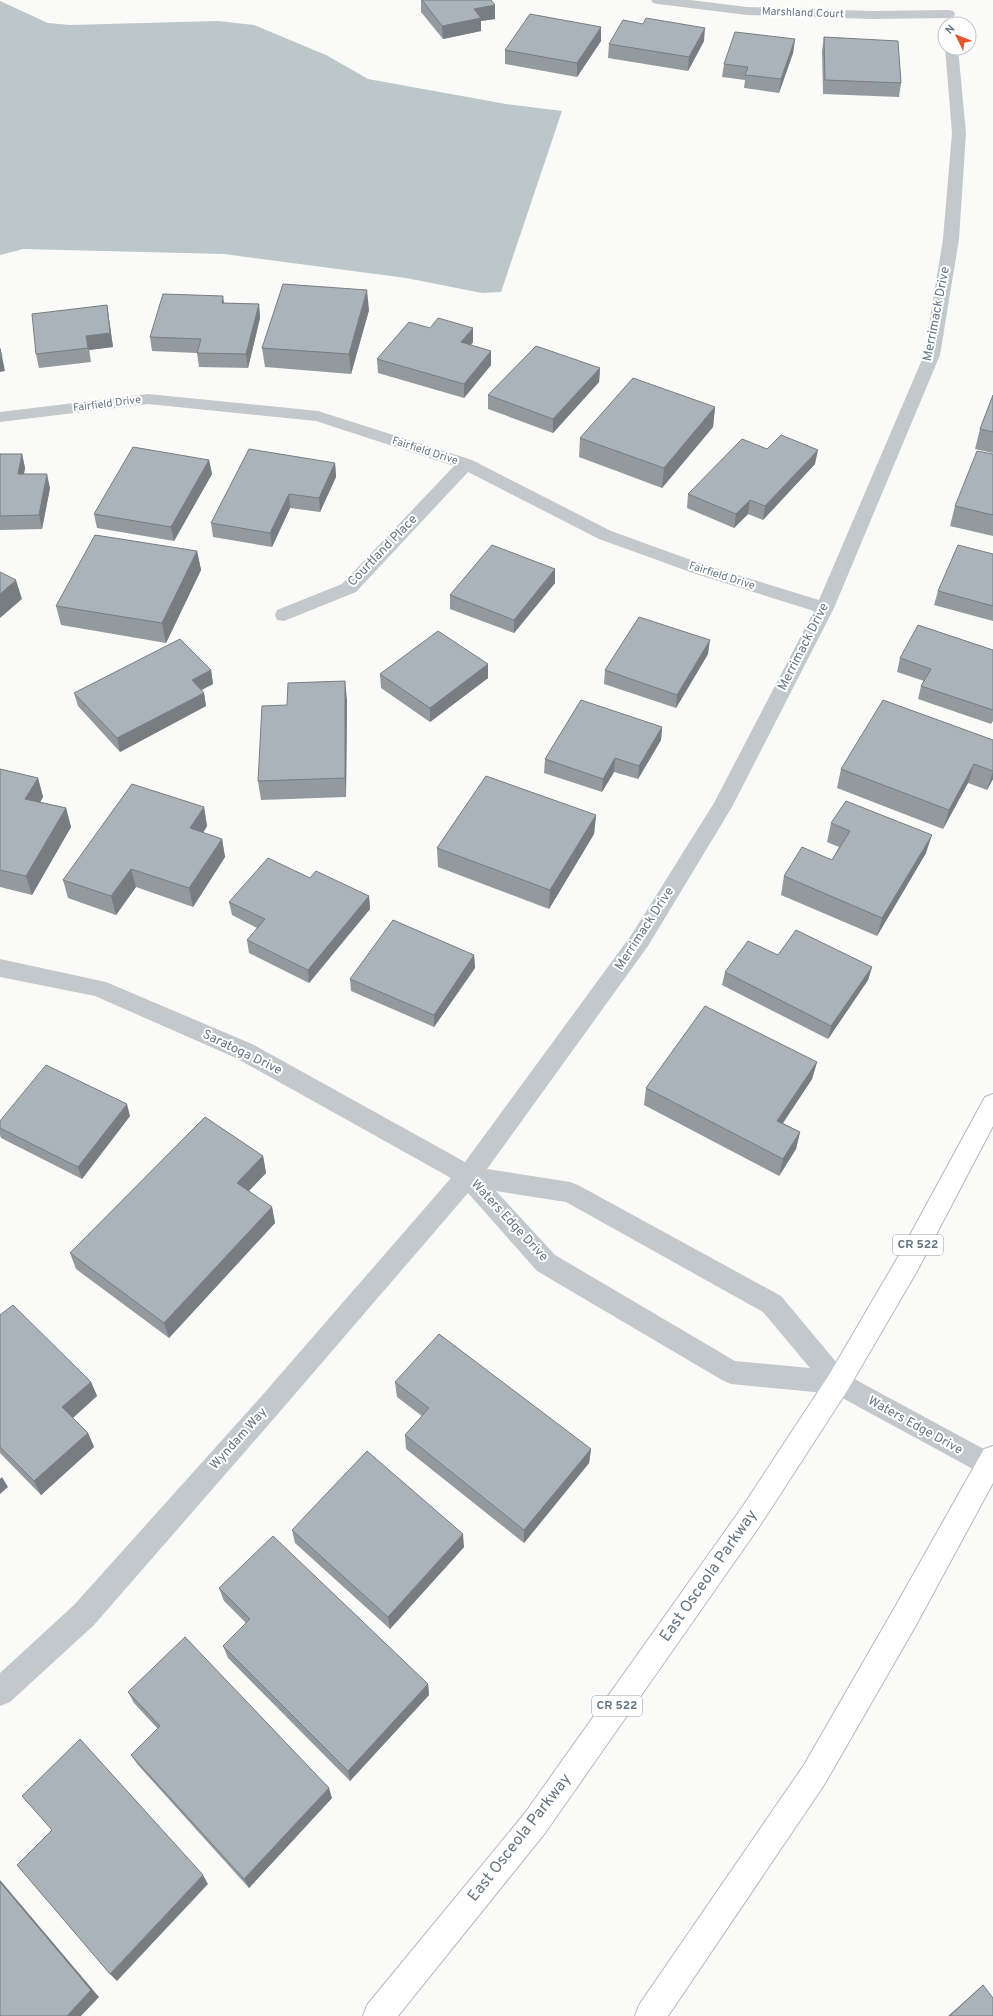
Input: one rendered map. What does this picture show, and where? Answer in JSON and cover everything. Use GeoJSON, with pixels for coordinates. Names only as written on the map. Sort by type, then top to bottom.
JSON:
{"type":"FeatureCollection","features":[{"type":"Feature","properties":{"kind":"main road","name":"East Osceola Parkway"},"geometry":{"type":"LineString","coordinates":[[378,2016],[535,1823],[752,1515],[838,1382],[907,1265],[993,1104]]}},
{"type":"Feature","properties":{"kind":"main road"},"geometry":{"type":"LineString","coordinates":[[650,2016],[814,1776],[992,1464]]}},
{"type":"Feature","properties":{"kind":"street","name":"Marshland Court"},"geometry":{"type":"LineString","coordinates":[[658,0],[747,11],[937,18]]}},
{"type":"Feature","properties":{"kind":"street"},"geometry":{"type":"LineString","coordinates":[[946,0],[949,16]]}},
{"type":"Feature","properties":{"kind":"street","name":"Merrimack Drive"},"geometry":{"type":"LineString","coordinates":[[468,1176],[640,940],[722,807],[825,608],[932,355],[951,239],[959,133],[953,56]]}},
{"type":"Feature","properties":{"kind":"street","name":"Fairfield Drive"},"geometry":{"type":"LineString","coordinates":[[0,417],[148,399],[318,416],[466,464],[605,535],[699,569],[825,608]]}},
{"type":"Feature","properties":{"kind":"street","name":"Courtland Place"},"geometry":{"type":"LineString","coordinates":[[284,615],[349,588],[466,464]]}},
{"type":"Feature","properties":{"kind":"street","name":"Saratoga Drive"},"geometry":{"type":"LineString","coordinates":[[0,968],[98,988],[244,1051],[468,1176]]}},
{"type":"Feature","properties":{"kind":"street","name":"Waters Edge Drive"},"geometry":{"type":"LineString","coordinates":[[468,1176],[546,1263],[731,1372],[838,1382]]}},
{"type":"Feature","properties":{"kind":"street","name":"Waters Edge Drive"},"geometry":{"type":"LineString","coordinates":[[468,1176],[570,1192],[772,1304],[838,1382],[992,1464]]}},
{"type":"Feature","properties":{"kind":"street","name":"Wyndam Way"},"geometry":{"type":"LineString","coordinates":[[0,1692],[84,1615],[268,1407],[468,1176]]}},
{"type":"Feature","properties":{"kind":"shaded area"},"geometry":{"type":"Polygon","coordinates":[[[0,1],[48,23],[70,25],[218,21],[254,25],[326,55],[368,79],[506,104],[562,111],[501,292],[482,293],[406,278],[224,254],[23,249],[0,255],[0,1]]]}},
{"type":"Feature","properties":{"kind":"building"},"geometry":{"type":"Polygon","coordinates":[[[422,0],[491,0],[495,5],[474,9],[481,18],[442,26],[422,0]]]}},
{"type":"Feature","properties":{"kind":"building"},"geometry":{"type":"Polygon","coordinates":[[[530,14],[601,27],[577,63],[505,50],[530,14]]]}},
{"type":"Feature","properties":{"kind":"building"},"geometry":{"type":"Polygon","coordinates":[[[646,18],[705,28],[689,57],[609,44],[623,20],[643,24],[646,18]]]}},
{"type":"Feature","properties":{"kind":"building"},"geometry":{"type":"Polygon","coordinates":[[[735,32],[795,39],[781,79],[745,75],[748,67],[724,64],[735,32]]]}},
{"type":"Feature","properties":{"kind":"building"},"geometry":{"type":"Polygon","coordinates":[[[824,37],[898,41],[901,83],[825,80],[824,37]]]}},
{"type":"Feature","properties":{"kind":"building"},"geometry":{"type":"Polygon","coordinates":[[[283,284],[367,290],[349,354],[262,348],[283,284]]]}},
{"type":"Feature","properties":{"kind":"building"},"geometry":{"type":"Polygon","coordinates":[[[163,294],[223,296],[222,303],[259,304],[246,354],[197,353],[201,339],[150,337],[163,294]]]}},
{"type":"Feature","properties":{"kind":"building"},"geometry":{"type":"Polygon","coordinates":[[[107,305],[110,333],[86,336],[88,348],[36,354],[32,314],[107,305]]]}},
{"type":"Feature","properties":{"kind":"building"},"geometry":{"type":"Polygon","coordinates":[[[438,318],[473,328],[461,342],[491,351],[464,384],[377,359],[409,322],[430,328],[438,318]]]}},
{"type":"Feature","properties":{"kind":"building"},"geometry":{"type":"Polygon","coordinates":[[[536,346],[600,368],[553,419],[488,395],[536,346]]]}},
{"type":"Feature","properties":{"kind":"building"},"geometry":{"type":"Polygon","coordinates":[[[633,378],[715,407],[664,468],[580,438],[633,378]]]}},
{"type":"Feature","properties":{"kind":"building"},"geometry":{"type":"Polygon","coordinates":[[[993,395],[993,432],[980,429],[993,395]]]}},
{"type":"Feature","properties":{"kind":"building"},"geometry":{"type":"Polygon","coordinates":[[[781,435],[818,450],[765,506],[750,500],[736,514],[688,494],[742,439],[767,449],[781,435]]]}},
{"type":"Feature","properties":{"kind":"building"},"geometry":{"type":"Polygon","coordinates":[[[133,447],[209,460],[171,527],[94,514],[133,447]]]}},
{"type":"Feature","properties":{"kind":"building"},"geometry":{"type":"Polygon","coordinates":[[[249,449],[335,463],[319,498],[289,494],[270,533],[211,523],[249,449]]]}},
{"type":"Feature","properties":{"kind":"building"},"geometry":{"type":"Polygon","coordinates":[[[977,451],[993,454],[993,515],[955,506],[977,451]]]}},
{"type":"Feature","properties":{"kind":"building"},"geometry":{"type":"Polygon","coordinates":[[[0,454],[22,454],[18,474],[47,474],[39,515],[0,516],[0,454]]]}},
{"type":"Feature","properties":{"kind":"building"},"geometry":{"type":"Polygon","coordinates":[[[95,535],[197,551],[162,623],[56,606],[95,535]]]}},
{"type":"Feature","properties":{"kind":"building"},"geometry":{"type":"Polygon","coordinates":[[[492,545],[555,569],[514,620],[450,595],[492,545]]]}},
{"type":"Feature","properties":{"kind":"building"},"geometry":{"type":"Polygon","coordinates":[[[958,545],[993,554],[993,606],[938,591],[958,545]]]}},
{"type":"Feature","properties":{"kind":"building"},"geometry":{"type":"Polygon","coordinates":[[[0,572],[16,580],[0,594],[0,572]]]}},
{"type":"Feature","properties":{"kind":"building"},"geometry":{"type":"Polygon","coordinates":[[[639,617],[710,640],[677,695],[605,670],[639,617]]]}},
{"type":"Feature","properties":{"kind":"building"},"geometry":{"type":"Polygon","coordinates":[[[918,625],[993,650],[993,710],[921,686],[931,669],[900,658],[918,625]]]}},
{"type":"Feature","properties":{"kind":"building"},"geometry":{"type":"Polygon","coordinates":[[[438,631],[488,664],[430,708],[380,674],[438,631]]]}},
{"type":"Feature","properties":{"kind":"building"},"geometry":{"type":"Polygon","coordinates":[[[180,639],[211,670],[192,680],[204,693],[117,738],[74,693],[180,639]]]}},
{"type":"Feature","properties":{"kind":"building"},"geometry":{"type":"Polygon","coordinates":[[[345,681],[345,778],[258,781],[262,706],[287,705],[288,683],[345,681]]]}},
{"type":"Feature","properties":{"kind":"building"},"geometry":{"type":"Polygon","coordinates":[[[581,700],[662,727],[639,766],[615,758],[603,779],[545,759],[581,700]]]}},
{"type":"Feature","properties":{"kind":"building"},"geometry":{"type":"Polygon","coordinates":[[[883,700],[993,740],[993,771],[974,764],[949,810],[841,769],[883,700]]]}},
{"type":"Feature","properties":{"kind":"building"},"geometry":{"type":"Polygon","coordinates":[[[0,769],[38,778],[25,799],[66,808],[26,876],[0,870],[0,769]]]}},
{"type":"Feature","properties":{"kind":"building"},"geometry":{"type":"Polygon","coordinates":[[[486,776],[596,815],[550,890],[437,848],[486,776]]]}},
{"type":"Feature","properties":{"kind":"building"},"geometry":{"type":"Polygon","coordinates":[[[132,784],[204,807],[190,828],[222,839],[189,888],[131,869],[111,896],[63,880],[132,784]]]}},
{"type":"Feature","properties":{"kind":"building"},"geometry":{"type":"Polygon","coordinates":[[[846,801],[932,835],[882,918],[784,876],[802,847],[832,860],[850,831],[831,823],[846,801]]]}},
{"type":"Feature","properties":{"kind":"building"},"geometry":{"type":"Polygon","coordinates":[[[268,858],[310,878],[316,871],[369,896],[308,970],[247,940],[265,919],[229,902],[268,858]]]}},
{"type":"Feature","properties":{"kind":"building"},"geometry":{"type":"Polygon","coordinates":[[[393,920],[474,955],[434,1015],[350,979],[393,920]]]}},
{"type":"Feature","properties":{"kind":"building"},"geometry":{"type":"Polygon","coordinates":[[[796,930],[872,967],[831,1026],[725,972],[748,941],[778,955],[796,930]]]}},
{"type":"Feature","properties":{"kind":"building"},"geometry":{"type":"Polygon","coordinates":[[[705,1006],[817,1062],[777,1121],[800,1132],[783,1159],[646,1088],[705,1006]]]}},
{"type":"Feature","properties":{"kind":"building"},"geometry":{"type":"Polygon","coordinates":[[[46,1065],[127,1104],[78,1167],[0,1128],[0,1121],[46,1065]]]}},
{"type":"Feature","properties":{"kind":"building"},"geometry":{"type":"Polygon","coordinates":[[[205,1117],[263,1156],[237,1183],[272,1207],[164,1323],[70,1253],[205,1117]]]}},
{"type":"Feature","properties":{"kind":"building"},"geometry":{"type":"Polygon","coordinates":[[[13,1305],[91,1382],[62,1407],[88,1433],[34,1481],[0,1447],[0,1315],[13,1305]]]}},
{"type":"Feature","properties":{"kind":"building"},"geometry":{"type":"Polygon","coordinates":[[[439,1334],[591,1449],[524,1530],[405,1435],[429,1408],[395,1382],[439,1334]]]}},
{"type":"Feature","properties":{"kind":"building"},"geometry":{"type":"Polygon","coordinates":[[[367,1451],[463,1534],[388,1617],[292,1530],[367,1451]]]}},
{"type":"Feature","properties":{"kind":"building"},"geometry":{"type":"Polygon","coordinates":[[[273,1536],[428,1684],[348,1771],[223,1646],[250,1619],[219,1588],[273,1536]]]}},
{"type":"Feature","properties":{"kind":"building"},"geometry":{"type":"Polygon","coordinates":[[[185,1637],[329,1788],[244,1879],[131,1755],[160,1726],[128,1692],[185,1637]]]}},
{"type":"Feature","properties":{"kind":"building"},"geometry":{"type":"Polygon","coordinates":[[[80,1739],[203,1875],[110,1974],[17,1865],[52,1830],[22,1796],[80,1739]]]}},
{"type":"Feature","properties":{"kind":"building"},"geometry":{"type":"Polygon","coordinates":[[[0,1882],[91,1990],[67,2016],[0,2016],[0,1882]]]}},
{"type":"Feature","properties":{"kind":"building"},"geometry":{"type":"Polygon","coordinates":[[[983,1985],[993,1998],[993,2016],[950,2016],[983,1985]]]}}]}
